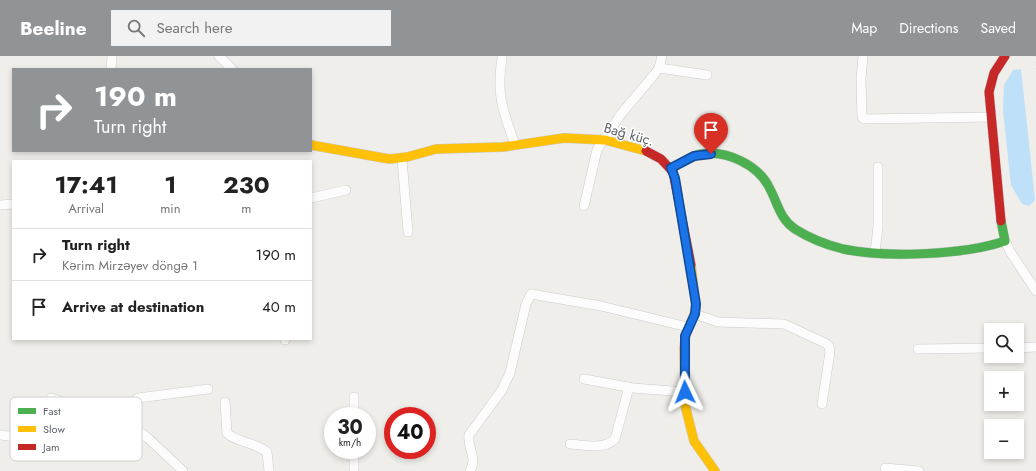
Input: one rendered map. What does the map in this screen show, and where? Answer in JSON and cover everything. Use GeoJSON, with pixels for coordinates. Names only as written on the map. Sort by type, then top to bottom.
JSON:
{"type":"FeatureCollection","features":[{"type":"Feature","properties":{"kind":"street"},"geometry":{"type":"LineString","coordinates":[[111,68],[112,56]]}},
{"type":"Feature","properties":{"kind":"street"},"geometry":{"type":"LineString","coordinates":[[219,56],[231,68]]}},
{"type":"Feature","properties":{"kind":"street"},"geometry":{"type":"LineString","coordinates":[[584,206],[597,150],[612,130],[621,114],[659,68],[662,56]]}},
{"type":"Feature","properties":{"kind":"street"},"geometry":{"type":"LineString","coordinates":[[863,56],[861,79],[862,117],[864,119],[991,117]]}},
{"type":"Feature","properties":{"kind":"street"},"geometry":{"type":"LineString","coordinates":[[1005,56],[992,73],[989,82],[1001,224],[1005,241],[1011,254],[1036,291]]}},
{"type":"Feature","properties":{"kind":"street"},"geometry":{"type":"LineString","coordinates":[[502,58],[499,90],[503,110],[515,145]]}},
{"type":"Feature","properties":{"kind":"street"},"geometry":{"type":"LineString","coordinates":[[659,68],[707,74]]}},
{"type":"Feature","properties":{"kind":"street","name":"Bağ küç."},"geometry":{"type":"LineString","coordinates":[[312,145],[389,159],[402,159],[435,150],[515,145],[564,138],[603,140],[637,149],[655,156],[671,168]]}},
{"type":"Feature","properties":{"kind":"street"},"geometry":{"type":"LineString","coordinates":[[715,471],[693,440],[689,428],[685,392],[684,347],[688,327],[695,314],[696,304],[695,290],[675,178],[671,168],[701,154],[720,154],[742,162],[768,184],[781,214],[798,230],[836,247],[858,252],[934,252],[982,247],[1005,241]]}},
{"type":"Feature","properties":{"kind":"street"},"geometry":{"type":"LineString","coordinates":[[402,159],[408,232]]}},
{"type":"Feature","properties":{"kind":"street"},"geometry":{"type":"LineString","coordinates":[[875,252],[878,227],[878,168]]}},
{"type":"Feature","properties":{"kind":"street"},"geometry":{"type":"LineString","coordinates":[[312,198],[346,190]]}},
{"type":"Feature","properties":{"kind":"street"},"geometry":{"type":"LineString","coordinates":[[0,205],[12,204]]}},
{"type":"Feature","properties":{"kind":"street"},"geometry":{"type":"LineString","coordinates":[[470,471],[474,463],[468,443],[469,435],[502,390],[510,373],[526,304],[531,294],[601,306],[688,327]]}},
{"type":"Feature","properties":{"kind":"street"},"geometry":{"type":"LineString","coordinates":[[695,314],[718,322],[784,324],[825,343],[829,346],[830,352],[822,404]]}},
{"type":"Feature","properties":{"kind":"street"},"geometry":{"type":"LineString","coordinates":[[1024,348],[1036,347]]}},
{"type":"Feature","properties":{"kind":"street"},"geometry":{"type":"LineString","coordinates":[[918,349],[984,348]]}},
{"type":"Feature","properties":{"kind":"street"},"geometry":{"type":"LineString","coordinates":[[584,379],[629,388],[685,392]]}},
{"type":"Feature","properties":{"kind":"street"},"geometry":{"type":"LineString","coordinates":[[570,444],[603,446],[610,444],[615,439],[629,388]]}},
{"type":"Feature","properties":{"kind":"street"},"geometry":{"type":"LineString","coordinates":[[142,397],[208,389]]}},
{"type":"Feature","properties":{"kind":"street"},"geometry":{"type":"LineString","coordinates":[[354,397],[354,407]]}},
{"type":"Feature","properties":{"kind":"street"},"geometry":{"type":"LineString","coordinates":[[225,402],[227,433],[230,436],[254,443],[267,452],[269,471]]}},
{"type":"Feature","properties":{"kind":"street"},"geometry":{"type":"LineString","coordinates":[[142,434],[183,471]]}},
{"type":"Feature","properties":{"kind":"street"},"geometry":{"type":"LineString","coordinates":[[0,435],[10,436]]}},
{"type":"Feature","properties":{"kind":"street"},"geometry":{"type":"LineString","coordinates":[[354,459],[354,471]]}},
{"type":"Feature","properties":{"kind":"street"},"geometry":{"type":"LineString","coordinates":[[885,468],[919,471]]}},
{"type":"Feature","properties":{"kind":"water"},"geometry":{"type":"Polygon","coordinates":[[[1021,69],[1035,200],[1029,206],[1022,204],[1011,185],[1003,111],[1004,85],[1013,70],[1021,69]]]}},
{"type":"Feature","properties":{"kind":"railway"},"geometry":{"type":"LineString","coordinates":[[1035,56],[1036,70]]}},
{"type":"Feature","properties":{"kind":"traffic: fast"},"geometry":{"type":"LineString","coordinates":[[671,168],[693,156],[701,154],[721,154],[741,161],[750,166],[765,180],[786,221],[795,229],[824,243],[843,249],[860,252],[880,254],[924,254],[988,246],[1005,241],[1001,221]]}},
{"type":"Feature","properties":{"kind":"traffic: slow"},"geometry":{"type":"LineString","coordinates":[[312,145],[389,159],[407,157],[436,149],[503,147],[564,138],[605,140],[646,151]]}},
{"type":"Feature","properties":{"kind":"traffic: slow"},"geometry":{"type":"LineString","coordinates":[[691,265],[696,306],[686,334],[684,348],[685,405],[694,441],[715,471]]}},
{"type":"Feature","properties":{"kind":"traffic: jam"},"geometry":{"type":"LineString","coordinates":[[1001,221],[989,92],[994,73],[1005,56]]}},
{"type":"Feature","properties":{"kind":"traffic: jam"},"geometry":{"type":"LineString","coordinates":[[646,151],[661,159],[673,172],[691,265]]}},
{"type":"Feature","properties":{"kind":"route"},"geometry":{"type":"LineString","coordinates":[[685,392],[685,336],[695,314],[696,304],[695,290],[675,178],[671,168],[694,156],[711,154]]}}]}
